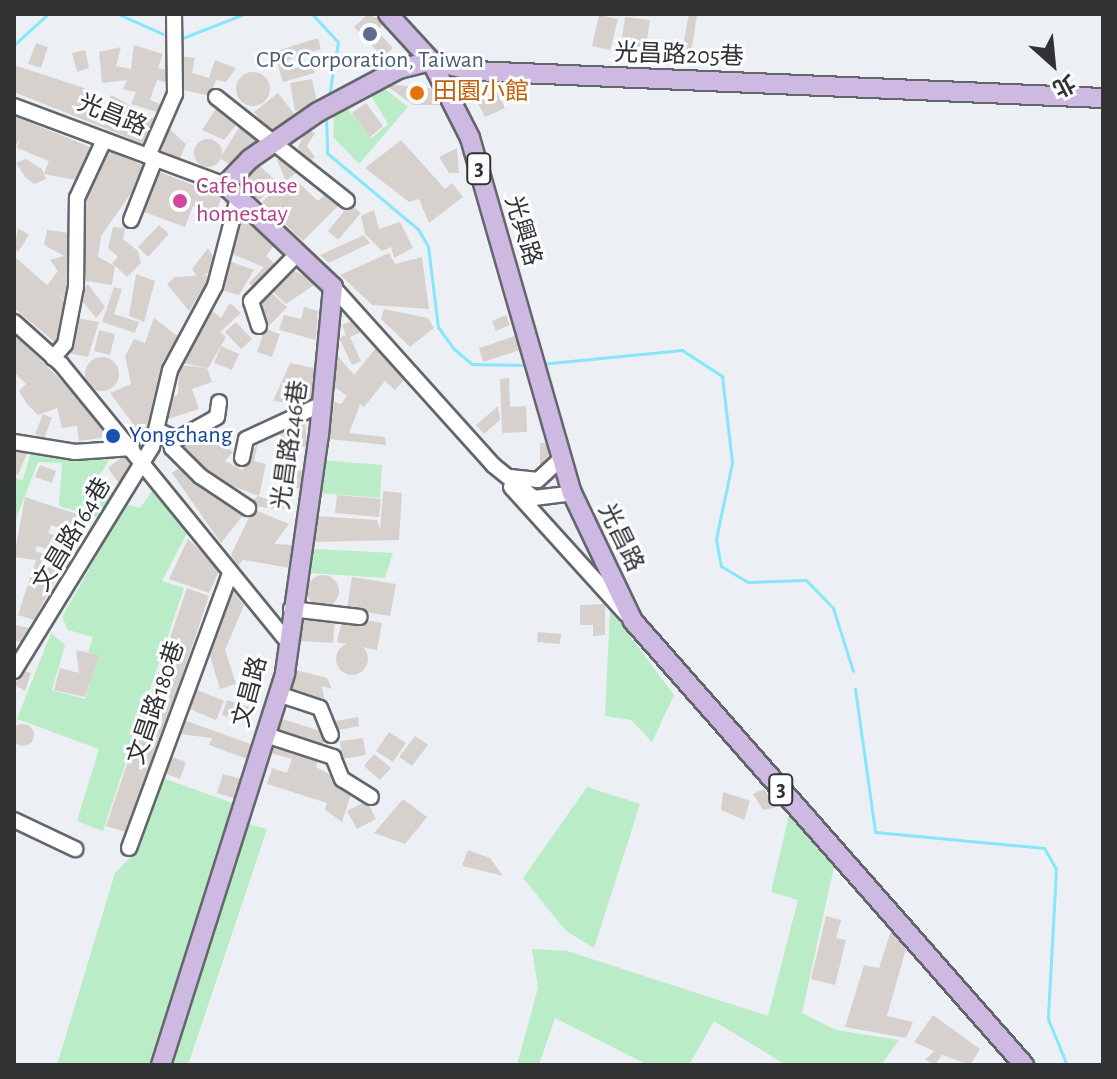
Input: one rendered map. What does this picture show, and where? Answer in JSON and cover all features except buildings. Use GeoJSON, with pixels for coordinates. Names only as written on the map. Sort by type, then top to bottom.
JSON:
{"type":"FeatureCollection","features":[{"type":"Feature","properties":{"kind":"main road","name":"光興路"},"geometry":{"type":"LineString","coordinates":[[388,14],[431,61],[470,138],[563,457]]}},
{"type":"Feature","properties":{"kind":"main road","name":"光昌路205巷"},"geometry":{"type":"LineString","coordinates":[[232,192],[275,141],[399,69],[431,61],[474,71],[1103,98]]}},
{"type":"Feature","properties":{"kind":"main road","name":"光昌路"},"geometry":{"type":"LineString","coordinates":[[232,192],[333,287]]}},
{"type":"Feature","properties":{"kind":"main road","name":"光昌路246巷"},"geometry":{"type":"LineString","coordinates":[[287,641],[322,404],[333,287]]}},
{"type":"Feature","properties":{"kind":"main road","name":"3"},"geometry":{"type":"LineString","coordinates":[[563,457],[572,493]]}},
{"type":"Feature","properties":{"kind":"main road","name":"光昌路"},"geometry":{"type":"LineString","coordinates":[[572,493],[633,621],[1024,1065]]}},
{"type":"Feature","properties":{"kind":"main road","name":"文昌路"},"geometry":{"type":"LineString","coordinates":[[161,1065],[266,735],[278,694],[287,641]]}},
{"type":"Feature","properties":{"kind":"street"},"geometry":{"type":"LineString","coordinates":[[131,220],[175,94],[174,14]]}},
{"type":"Feature","properties":{"kind":"street"},"geometry":{"type":"LineString","coordinates":[[216,97],[347,201]]}},
{"type":"Feature","properties":{"kind":"street","name":"光昌路"},"geometry":{"type":"LineString","coordinates":[[14,106],[232,192]]}},
{"type":"Feature","properties":{"kind":"street"},"geometry":{"type":"LineString","coordinates":[[53,358],[65,344],[76,287],[77,198],[104,140]]}},
{"type":"Feature","properties":{"kind":"street","name":"文昌路164巷"},"geometry":{"type":"LineString","coordinates":[[14,671],[144,462],[157,430],[170,370],[215,286],[232,192]]}},
{"type":"Feature","properties":{"kind":"street"},"geometry":{"type":"LineString","coordinates":[[259,326],[251,301],[297,254]]}},
{"type":"Feature","properties":{"kind":"street","name":"光昌路"},"geometry":{"type":"LineString","coordinates":[[333,287],[493,465],[534,498],[572,493]]}},
{"type":"Feature","properties":{"kind":"street","name":"文昌路"},"geometry":{"type":"LineString","coordinates":[[14,322],[53,358],[144,462],[230,574],[287,641]]}},
{"type":"Feature","properties":{"kind":"street"},"geometry":{"type":"LineString","coordinates":[[174,441],[217,417],[219,402]]}},
{"type":"Feature","properties":{"kind":"street"},"geometry":{"type":"LineString","coordinates":[[242,458],[246,439],[322,404]]}},
{"type":"Feature","properties":{"kind":"street"},"geometry":{"type":"LineString","coordinates":[[157,430],[174,441],[187,465],[248,508]]}},
{"type":"Feature","properties":{"kind":"street"},"geometry":{"type":"LineString","coordinates":[[14,442],[75,452],[132,448]]}},
{"type":"Feature","properties":{"kind":"street"},"geometry":{"type":"LineString","coordinates":[[493,465],[510,477],[538,480],[563,457]]}},
{"type":"Feature","properties":{"kind":"street"},"geometry":{"type":"LineString","coordinates":[[493,465],[560,549],[633,621]]}},
{"type":"Feature","properties":{"kind":"street","name":"文昌路180巷"},"geometry":{"type":"LineString","coordinates":[[129,848],[230,574]]}},
{"type":"Feature","properties":{"kind":"street"},"geometry":{"type":"LineString","coordinates":[[291,609],[360,617]]}},
{"type":"Feature","properties":{"kind":"street"},"geometry":{"type":"LineString","coordinates":[[278,694],[320,708],[331,735]]}},
{"type":"Feature","properties":{"kind":"street"},"geometry":{"type":"LineString","coordinates":[[266,735],[333,757],[342,779],[371,797]]}},
{"type":"Feature","properties":{"kind":"street"},"geometry":{"type":"LineString","coordinates":[[14,820],[75,849]]}},
{"type":"Feature","properties":{"kind":"green space"},"geometry":{"type":"Polygon","coordinates":[[[380,85],[408,107],[359,164],[333,137],[334,116],[347,108],[372,138],[388,124],[369,92],[380,85]]]}},
{"type":"Feature","properties":{"kind":"green space"},"geometry":{"type":"Polygon","coordinates":[[[31,451],[111,457],[95,482],[114,493],[101,518],[59,506],[62,463],[38,462],[14,524],[14,478],[23,480],[31,451]]]}},
{"type":"Feature","properties":{"kind":"green space"},"geometry":{"type":"Polygon","coordinates":[[[320,460],[382,465],[380,498],[317,493],[320,460]]]}},
{"type":"Feature","properties":{"kind":"green space"},"geometry":{"type":"Polygon","coordinates":[[[148,477],[188,531],[162,581],[184,588],[103,831],[77,821],[99,749],[17,719],[51,633],[65,645],[52,690],[85,699],[98,655],[88,652],[93,637],[68,630],[62,617],[126,504],[140,508],[153,490],[148,477]]]}},
{"type":"Feature","properties":{"kind":"green space"},"geometry":{"type":"Polygon","coordinates":[[[313,549],[393,553],[385,578],[311,573],[313,549]]]}},
{"type":"Feature","properties":{"kind":"green space"},"geometry":{"type":"Polygon","coordinates":[[[610,609],[674,695],[652,742],[631,720],[605,716],[610,609]]]}},
{"type":"Feature","properties":{"kind":"green space"},"geometry":{"type":"Polygon","coordinates":[[[163,778],[235,804],[153,1065],[57,1065],[115,873],[138,849],[163,778]]]}},
{"type":"Feature","properties":{"kind":"green space"},"geometry":{"type":"Polygon","coordinates":[[[587,787],[640,804],[594,948],[566,931],[523,878],[587,787]]]}},
{"type":"Feature","properties":{"kind":"green space"},"geometry":{"type":"Polygon","coordinates":[[[789,815],[834,867],[802,1013],[836,1030],[899,1040],[881,1065],[786,1065],[714,1021],[689,1065],[648,1065],[555,1018],[539,1065],[517,1065],[538,988],[532,949],[567,951],[768,1016],[798,900],[771,892],[789,815]]]}},
{"type":"Feature","properties":{"kind":"green space"},"geometry":{"type":"Polygon","coordinates":[[[249,824],[267,829],[188,1065],[165,1065],[249,824]]]}},
{"type":"Feature","properties":{"kind":"waterway"},"geometry":{"type":"LineString","coordinates":[[14,45],[48,14]]}},
{"type":"Feature","properties":{"kind":"waterway"},"geometry":{"type":"LineString","coordinates":[[118,14],[163,34]]}},
{"type":"Feature","properties":{"kind":"waterway"},"geometry":{"type":"LineString","coordinates":[[180,39],[244,14]]}},
{"type":"Feature","properties":{"kind":"waterway"},"geometry":{"type":"LineString","coordinates":[[312,14],[338,42],[329,96]]}},
{"type":"Feature","properties":{"kind":"waterway"},"geometry":{"type":"LineString","coordinates":[[326,116],[327,153],[418,229],[428,246],[438,327],[454,349],[472,364],[529,365]]}},
{"type":"Feature","properties":{"kind":"waterway"},"geometry":{"type":"LineString","coordinates":[[540,364],[682,350],[722,376],[732,463],[716,539],[721,566],[748,582],[806,580],[833,608],[853,671]]}},
{"type":"Feature","properties":{"kind":"waterway"},"geometry":{"type":"LineString","coordinates":[[855,689],[875,832],[1044,848],[1056,869],[1048,1019],[1067,1065]]}},
{"type":"Feature","properties":{"kind":"place","name":"CPC Corporation, Taiwan"},"geometry":{"type":"Point","coordinates":[370,34]}},
{"type":"Feature","properties":{"kind":"place","name":"田園小館"},"geometry":{"type":"Point","coordinates":[417,93]}},
{"type":"Feature","properties":{"kind":"place","name":"Cafe house homestay"},"geometry":{"type":"Point","coordinates":[180,201]}},
{"type":"Feature","properties":{"kind":"place","name":"Yongchang"},"geometry":{"type":"Point","coordinates":[113,436]}}]}
